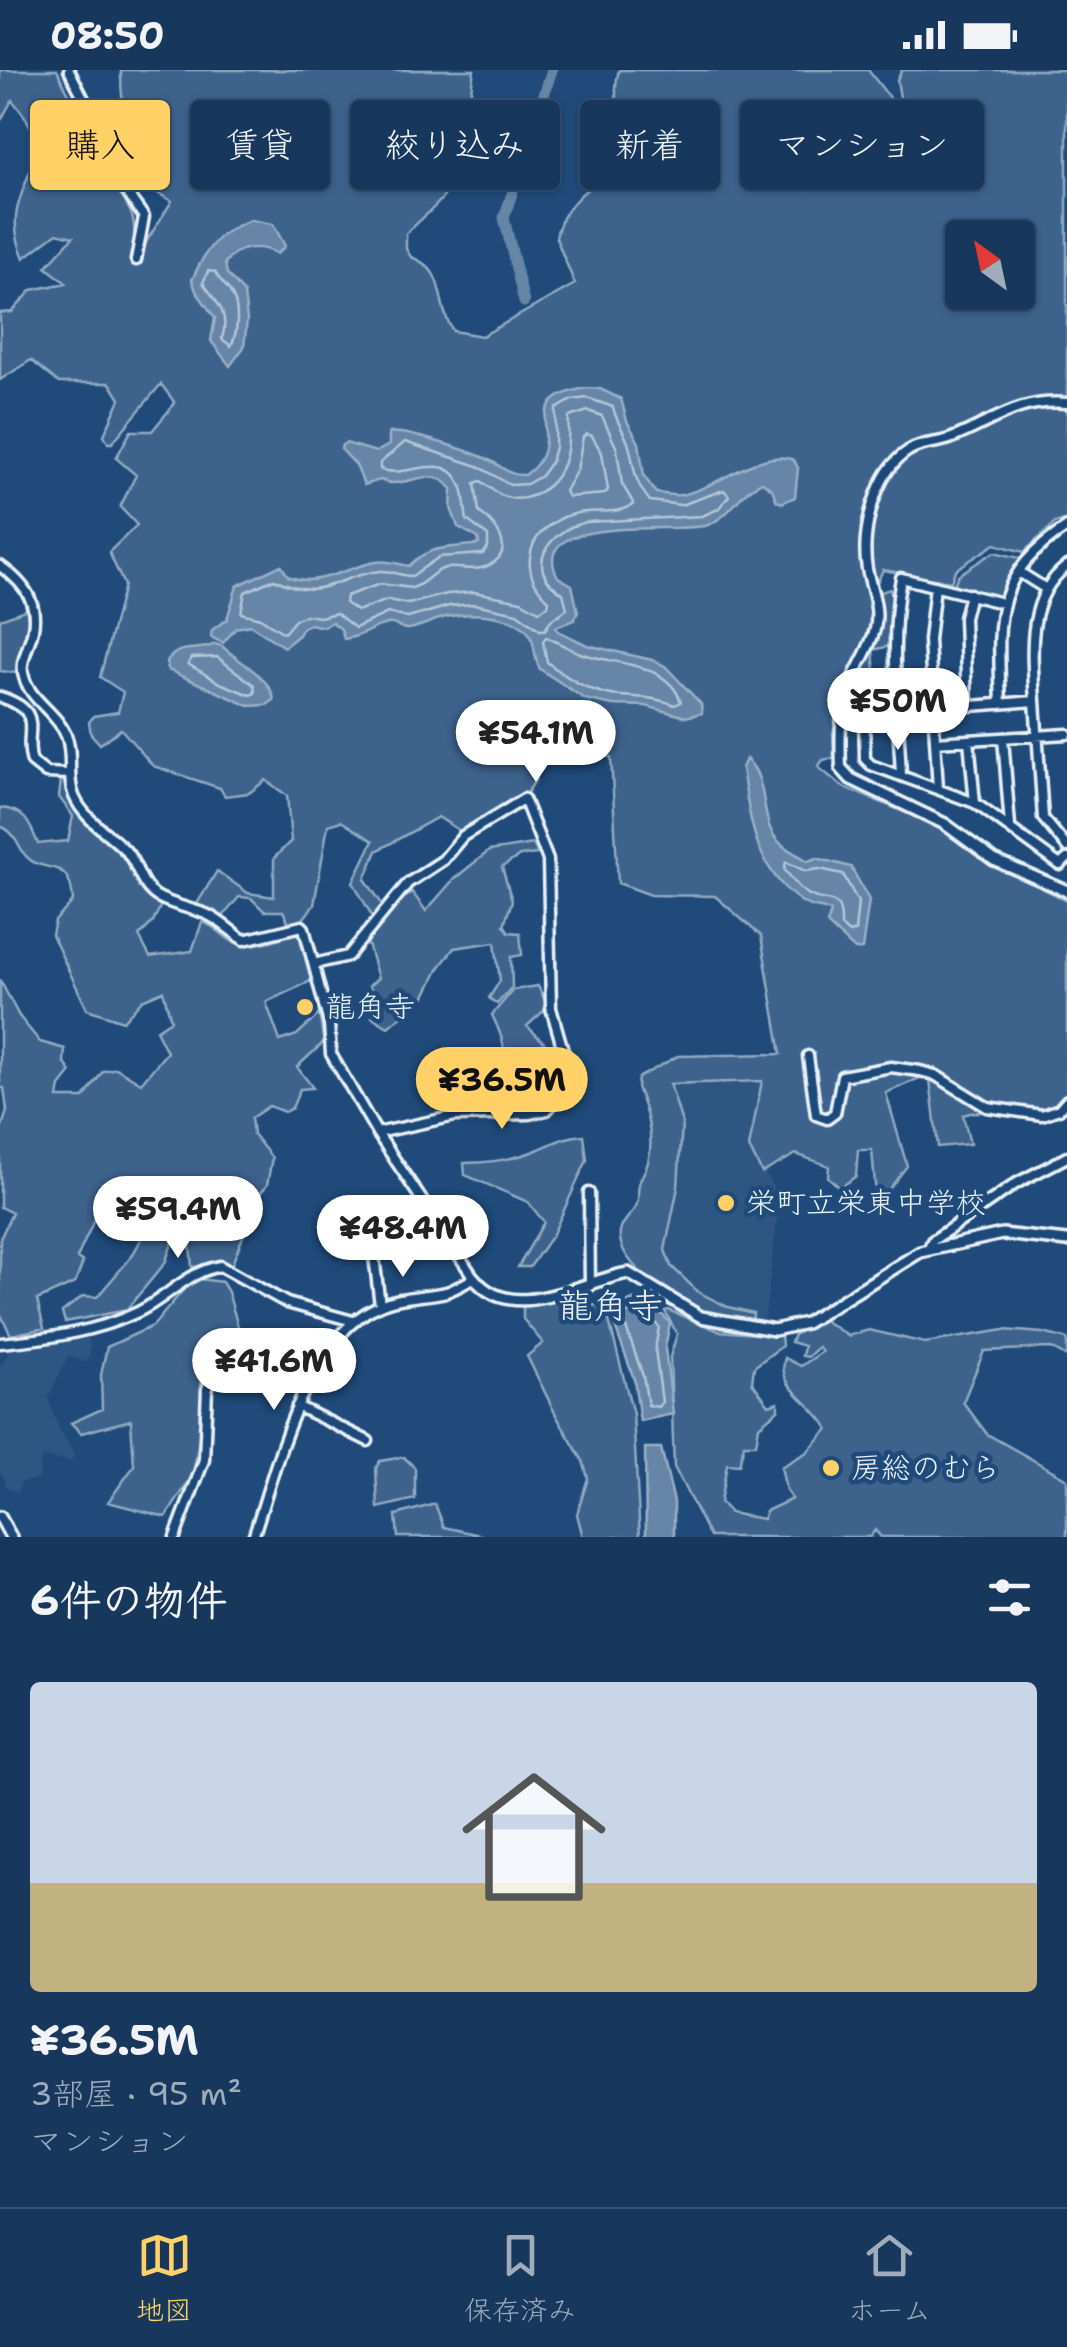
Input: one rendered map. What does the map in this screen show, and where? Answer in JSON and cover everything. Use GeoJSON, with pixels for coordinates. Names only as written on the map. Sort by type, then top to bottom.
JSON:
{"type":"FeatureCollection","features":[{"type":"Feature","properties":{"kind":"street"},"geometry":{"type":"LineString","coordinates":[[69,70],[90,111],[104,160],[144,216],[136,260]]}},
{"type":"Feature","properties":{"kind":"street"},"geometry":{"type":"LineString","coordinates":[[1067,403],[1021,406],[951,439],[910,449],[892,464],[872,512],[865,558],[876,610],[875,628],[850,685],[842,716],[841,768],[852,779],[945,824],[994,860],[1067,890]]}},
{"type":"Feature","properties":{"kind":"street"},"geometry":{"type":"LineString","coordinates":[[1001,704],[998,623],[1002,603],[1018,572],[1038,548],[1067,527]]}},
{"type":"Feature","properties":{"kind":"street"},"geometry":{"type":"LineString","coordinates":[[0,566],[20,582],[35,604],[34,630],[23,660],[23,672],[29,689],[52,712],[68,739],[73,794],[78,804],[102,832],[128,853],[146,887],[156,896],[211,916],[244,940],[302,926],[329,1024],[331,1054],[377,1133],[474,1278],[492,1296],[501,1300],[552,1295],[621,1274],[635,1274],[669,1300],[701,1317],[774,1330],[806,1322],[904,1260],[929,1250],[1002,1234],[1067,1241]]}},
{"type":"Feature","properties":{"kind":"street"},"geometry":{"type":"LineString","coordinates":[[1067,566],[1046,589],[1034,620],[1031,646],[1044,818],[1067,848]]}},
{"type":"Feature","properties":{"kind":"street"},"geometry":{"type":"LineString","coordinates":[[1018,572],[1046,589]]}},
{"type":"Feature","properties":{"kind":"street"},"geometry":{"type":"LineString","coordinates":[[901,775],[894,613],[900,578],[1002,603]]}},
{"type":"Feature","properties":{"kind":"street"},"geometry":{"type":"LineString","coordinates":[[934,586],[929,640],[938,790]]}},
{"type":"Feature","properties":{"kind":"street"},"geometry":{"type":"LineString","coordinates":[[967,706],[964,618],[970,594]]}},
{"type":"Feature","properties":{"kind":"street"},"geometry":{"type":"LineString","coordinates":[[0,696],[14,701],[29,718],[32,762],[46,773],[70,774]]}},
{"type":"Feature","properties":{"kind":"street"},"geometry":{"type":"LineString","coordinates":[[842,716],[1035,701]]}},
{"type":"Feature","properties":{"kind":"street"},"geometry":{"type":"LineString","coordinates":[[864,714],[865,759],[870,765],[975,803],[1060,864],[1067,859]]}},
{"type":"Feature","properties":{"kind":"street"},"geometry":{"type":"LineString","coordinates":[[934,742],[1067,734]]}},
{"type":"Feature","properties":{"kind":"street"},"geometry":{"type":"LineString","coordinates":[[1003,738],[1010,826]]}},
{"type":"Feature","properties":{"kind":"street"},"geometry":{"type":"LineString","coordinates":[[969,740],[975,803]]}},
{"type":"Feature","properties":{"kind":"street"},"geometry":{"type":"LineString","coordinates":[[314,964],[348,956],[408,883],[443,860],[463,836],[524,799],[548,860],[551,1008],[569,1071],[566,1089],[547,1110],[455,1116],[377,1133]]}},
{"type":"Feature","properties":{"kind":"street"},"geometry":{"type":"LineString","coordinates":[[808,1056],[816,1115],[827,1119],[835,1113],[842,1076],[891,1067],[935,1075],[988,1107],[1042,1115],[1059,1109],[1067,1100]]}},
{"type":"Feature","properties":{"kind":"street"},"geometry":{"type":"LineString","coordinates":[[929,1250],[932,1241],[986,1203],[1067,1157]]}},
{"type":"Feature","properties":{"kind":"street"},"geometry":{"type":"LineString","coordinates":[[589,1193],[590,1286]]}},
{"type":"Feature","properties":{"kind":"street"},"geometry":{"type":"LineString","coordinates":[[380,1305],[372,1240],[440,1227]]}},
{"type":"Feature","properties":{"kind":"street"},"geometry":{"type":"LineString","coordinates":[[0,1343],[105,1325],[156,1302],[193,1274],[220,1266],[287,1303],[353,1321]]}},
{"type":"Feature","properties":{"kind":"street"},"geometry":{"type":"LineString","coordinates":[[253,1537],[275,1462],[297,1406],[338,1338],[353,1321],[380,1305],[444,1292],[474,1278]]}},
{"type":"Feature","properties":{"kind":"street"},"geometry":{"type":"LineString","coordinates":[[175,1537],[204,1460],[207,1389],[216,1371],[294,1345],[338,1338]]}},
{"type":"Feature","properties":{"kind":"street"},"geometry":{"type":"LineString","coordinates":[[297,1406],[368,1441]]}},
{"type":"Feature","properties":{"kind":"street"},"geometry":{"type":"LineString","coordinates":[[0,1517],[11,1537]]}},
{"type":"Feature","properties":{"kind":"shaded area"},"geometry":{"type":"Polygon","coordinates":[[[0,70],[57,70],[72,100],[30,100],[30,129],[12,100],[0,122],[0,70]]]}},
{"type":"Feature","properties":{"kind":"shaded area"},"geometry":{"type":"Polygon","coordinates":[[[121,70],[474,70],[470,100],[350,100],[350,190],[448,190],[406,234],[406,249],[436,278],[453,331],[482,336],[575,284],[556,238],[562,220],[587,190],[720,190],[720,100],[617,100],[619,70],[868,70],[891,100],[740,100],[740,190],[984,190],[984,100],[900,100],[897,80],[902,70],[1067,70],[1067,519],[1055,523],[1024,552],[995,544],[955,570],[951,582],[883,570],[871,595],[890,589],[890,646],[873,650],[875,671],[865,710],[855,710],[856,693],[846,694],[833,733],[834,758],[823,760],[818,767],[843,787],[944,828],[991,864],[1067,900],[1067,1106],[1044,1117],[989,1112],[963,1115],[970,1144],[938,1147],[930,1079],[920,1075],[886,1093],[907,1166],[883,1197],[876,1196],[872,1150],[858,1150],[856,1176],[840,1188],[828,1177],[829,1166],[796,1154],[762,1173],[749,1147],[762,1081],[670,1084],[682,1123],[678,1187],[665,1250],[671,1266],[698,1292],[728,1307],[753,1313],[752,1322],[717,1316],[681,1302],[652,1282],[628,1257],[621,1245],[620,1232],[637,1203],[650,1153],[649,1124],[637,1087],[638,1078],[678,1056],[781,1054],[761,936],[715,896],[651,895],[618,883],[611,757],[551,752],[544,747],[536,779],[527,793],[463,833],[438,817],[377,851],[365,879],[384,907],[372,916],[353,882],[373,841],[341,821],[328,825],[314,905],[297,927],[290,926],[283,911],[264,911],[251,898],[239,897],[220,920],[195,907],[217,871],[248,893],[274,897],[274,858],[291,841],[287,796],[266,780],[249,793],[225,796],[220,788],[153,766],[121,729],[100,744],[91,734],[89,722],[94,716],[118,712],[123,692],[100,677],[124,585],[109,552],[137,525],[120,507],[136,475],[116,458],[131,431],[152,431],[175,403],[161,384],[108,443],[104,435],[120,399],[110,383],[59,383],[31,360],[0,380],[0,313],[12,312],[32,290],[66,283],[46,267],[73,237],[57,233],[24,258],[18,239],[17,209],[30,171],[30,190],[118,190],[133,221],[138,255],[172,201],[154,190],[170,190],[170,100],[122,100],[121,70]]]}},
{"type":"Feature","properties":{"kind":"shaded area"},"geometry":{"type":"Polygon","coordinates":[[[994,552],[1020,558],[999,600],[953,587],[958,575],[994,552]]]}},
{"type":"Feature","properties":{"kind":"shaded area"},"geometry":{"type":"Polygon","coordinates":[[[30,608],[17,673],[0,671],[0,619],[30,608]]]}},
{"type":"Feature","properties":{"kind":"shaded area"},"geometry":{"type":"Polygon","coordinates":[[[61,780],[66,782],[82,813],[123,855],[143,887],[161,905],[153,922],[139,936],[150,957],[192,951],[202,922],[243,945],[301,931],[315,979],[266,1002],[280,1041],[297,1035],[319,1014],[324,1042],[297,1067],[313,1088],[300,1089],[292,1108],[284,1112],[269,1106],[251,1118],[253,1134],[272,1158],[267,1185],[249,1207],[246,1229],[232,1264],[192,1267],[189,1234],[173,1241],[165,1263],[126,1310],[65,1322],[62,1312],[83,1296],[97,1297],[132,1256],[159,1206],[137,1195],[128,1207],[112,1199],[101,1220],[95,1218],[77,1258],[83,1262],[75,1283],[37,1300],[44,1328],[11,1335],[0,1313],[0,1239],[12,1213],[0,1207],[0,1133],[7,1111],[4,1088],[0,1088],[0,980],[19,1016],[40,1042],[65,1049],[64,1062],[71,1072],[60,1086],[58,1098],[84,1098],[103,1071],[116,1068],[141,1083],[167,1052],[156,1030],[171,1020],[163,991],[142,1000],[123,1021],[87,1009],[52,935],[55,921],[73,901],[67,877],[55,868],[32,861],[0,826],[0,808],[8,809],[25,818],[38,844],[68,841],[73,816],[59,797],[61,780]]]}},
{"type":"Feature","properties":{"kind":"shaded area"},"geometry":{"type":"Polygon","coordinates":[[[533,844],[538,854],[520,856],[502,867],[512,901],[504,925],[509,932],[520,933],[522,955],[511,957],[512,987],[497,1004],[489,998],[500,981],[495,942],[454,948],[424,998],[388,1027],[372,1017],[382,1006],[369,986],[378,978],[367,941],[401,900],[412,892],[426,911],[454,879],[489,851],[533,844]]]}},
{"type":"Feature","properties":{"kind":"shaded area"},"geometry":{"type":"Polygon","coordinates":[[[538,986],[548,1007],[527,1026],[560,1058],[564,1081],[554,1096],[537,1108],[512,1104],[495,1080],[504,1047],[492,1015],[513,990],[538,986]]]}},
{"type":"Feature","properties":{"kind":"shaded area","name":"栄町立栄東中学校"},"geometry":{"type":"Polygon","coordinates":[[[762,1081],[750,1147],[776,1192],[778,1214],[764,1324],[752,1322],[753,1312],[728,1307],[698,1292],[671,1266],[665,1250],[678,1187],[682,1123],[669,1084],[762,1081]]]}},
{"type":"Feature","properties":{"kind":"shaded area"},"geometry":{"type":"Polygon","coordinates":[[[584,1135],[587,1160],[553,1234],[530,1267],[518,1267],[544,1222],[528,1202],[465,1175],[464,1163],[511,1158],[584,1135]]]}},
{"type":"Feature","properties":{"kind":"shaded area"},"geometry":{"type":"Polygon","coordinates":[[[199,1279],[222,1282],[242,1340],[202,1351],[200,1433],[193,1475],[166,1517],[108,1502],[134,1466],[131,1420],[81,1433],[71,1423],[102,1409],[101,1375],[107,1347],[153,1326],[189,1283],[199,1279]]]}},
{"type":"Feature","properties":{"kind":"shaded area"},"geometry":{"type":"Polygon","coordinates":[[[559,1301],[565,1306],[605,1305],[633,1414],[640,1537],[583,1537],[577,1514],[588,1478],[583,1461],[527,1356],[543,1343],[523,1319],[523,1302],[559,1301]]]}},
{"type":"Feature","properties":{"kind":"shaded area"},"geometry":{"type":"Polygon","coordinates":[[[665,1311],[719,1331],[781,1336],[782,1346],[754,1367],[752,1382],[769,1405],[778,1402],[778,1410],[759,1426],[756,1444],[744,1444],[739,1465],[727,1464],[720,1502],[730,1513],[763,1519],[766,1511],[792,1499],[781,1467],[807,1452],[828,1429],[786,1378],[785,1358],[801,1366],[822,1352],[818,1347],[808,1357],[802,1356],[804,1346],[791,1342],[794,1335],[822,1319],[848,1336],[869,1330],[925,1343],[1004,1330],[1067,1339],[1067,1357],[1051,1348],[984,1351],[963,1402],[987,1434],[1067,1479],[1067,1537],[881,1537],[875,1530],[870,1537],[710,1537],[674,1467],[670,1357],[677,1334],[665,1311]]]}},
{"type":"Feature","properties":{"kind":"shaded area"},"geometry":{"type":"Polygon","coordinates":[[[89,1332],[90,1354],[86,1362],[68,1356],[48,1398],[74,1455],[71,1461],[41,1457],[39,1479],[21,1482],[18,1493],[5,1486],[0,1472],[0,1367],[8,1355],[7,1345],[89,1332]]]}},
{"type":"Feature","properties":{"kind":"shaded area"},"geometry":{"type":"Polygon","coordinates":[[[404,1457],[415,1468],[415,1499],[378,1508],[376,1468],[380,1461],[404,1457]]]}},
{"type":"Feature","properties":{"kind":"shaded area"},"geometry":{"type":"Polygon","coordinates":[[[435,1504],[444,1527],[489,1537],[398,1537],[396,1515],[435,1504]]]}},
{"type":"Feature","properties":{"kind":"water"},"geometry":{"type":"Polygon","coordinates":[[[251,220],[273,224],[285,246],[277,254],[256,248],[242,250],[225,263],[227,274],[244,293],[247,320],[244,347],[230,366],[211,341],[215,318],[192,280],[214,242],[251,220]]]}},
{"type":"Feature","properties":{"kind":"water"},"geometry":{"type":"Polygon","coordinates":[[[587,388],[600,389],[621,399],[639,443],[644,476],[656,493],[677,495],[694,491],[767,459],[794,460],[798,468],[795,497],[782,503],[762,482],[708,525],[583,534],[563,542],[553,556],[558,577],[572,585],[578,612],[574,620],[556,627],[558,631],[587,645],[665,666],[701,704],[702,713],[686,717],[646,706],[585,699],[540,669],[528,632],[512,621],[489,616],[455,615],[409,629],[387,624],[344,639],[341,629],[332,622],[324,627],[310,624],[284,647],[250,625],[236,628],[223,643],[211,637],[212,630],[227,619],[237,586],[281,565],[288,576],[310,580],[376,562],[409,566],[434,550],[479,544],[478,538],[458,527],[451,508],[452,489],[444,481],[426,477],[364,485],[342,445],[376,452],[389,445],[389,433],[409,434],[469,452],[510,473],[525,475],[538,463],[544,450],[546,412],[552,402],[587,388]]]}},
{"type":"Feature","properties":{"kind":"water"},"geometry":{"type":"Polygon","coordinates":[[[215,644],[260,677],[274,700],[267,705],[249,706],[168,670],[167,662],[177,652],[215,644]]]}},
{"type":"Feature","properties":{"kind":"water"},"geometry":{"type":"Polygon","coordinates":[[[746,759],[758,776],[770,827],[777,840],[808,861],[817,858],[851,867],[869,900],[862,949],[855,950],[827,924],[831,912],[809,906],[786,889],[764,859],[752,825],[742,768],[746,759]]]}},
{"type":"Feature","properties":{"kind":"water"},"geometry":{"type":"Polygon","coordinates":[[[635,1299],[656,1308],[670,1323],[665,1348],[673,1414],[640,1421],[634,1379],[609,1310],[635,1299]]]}},
{"type":"Feature","properties":{"kind":"water"},"geometry":{"type":"Polygon","coordinates":[[[645,1448],[661,1448],[674,1502],[674,1537],[646,1537],[645,1448]]]}},
{"type":"Feature","properties":{"kind":"waterway"},"geometry":{"type":"LineString","coordinates":[[524,302],[504,218],[552,70]]}},
{"type":"Feature","properties":{"kind":"place","name":"龍角寺"},"geometry":{"type":"Point","coordinates":[305,1007]}},
{"type":"Feature","properties":{"kind":"place","name":"栄町立栄東中学校"},"geometry":{"type":"Point","coordinates":[726,1203]}},
{"type":"Feature","properties":{"kind":"place","name":"房総のむら"},"geometry":{"type":"Point","coordinates":[831,1468]}},
{"type":"Feature","properties":{"kind":"district","name":"龍角寺"},"geometry":{"type":"Point","coordinates":[610,1306]}}]}
